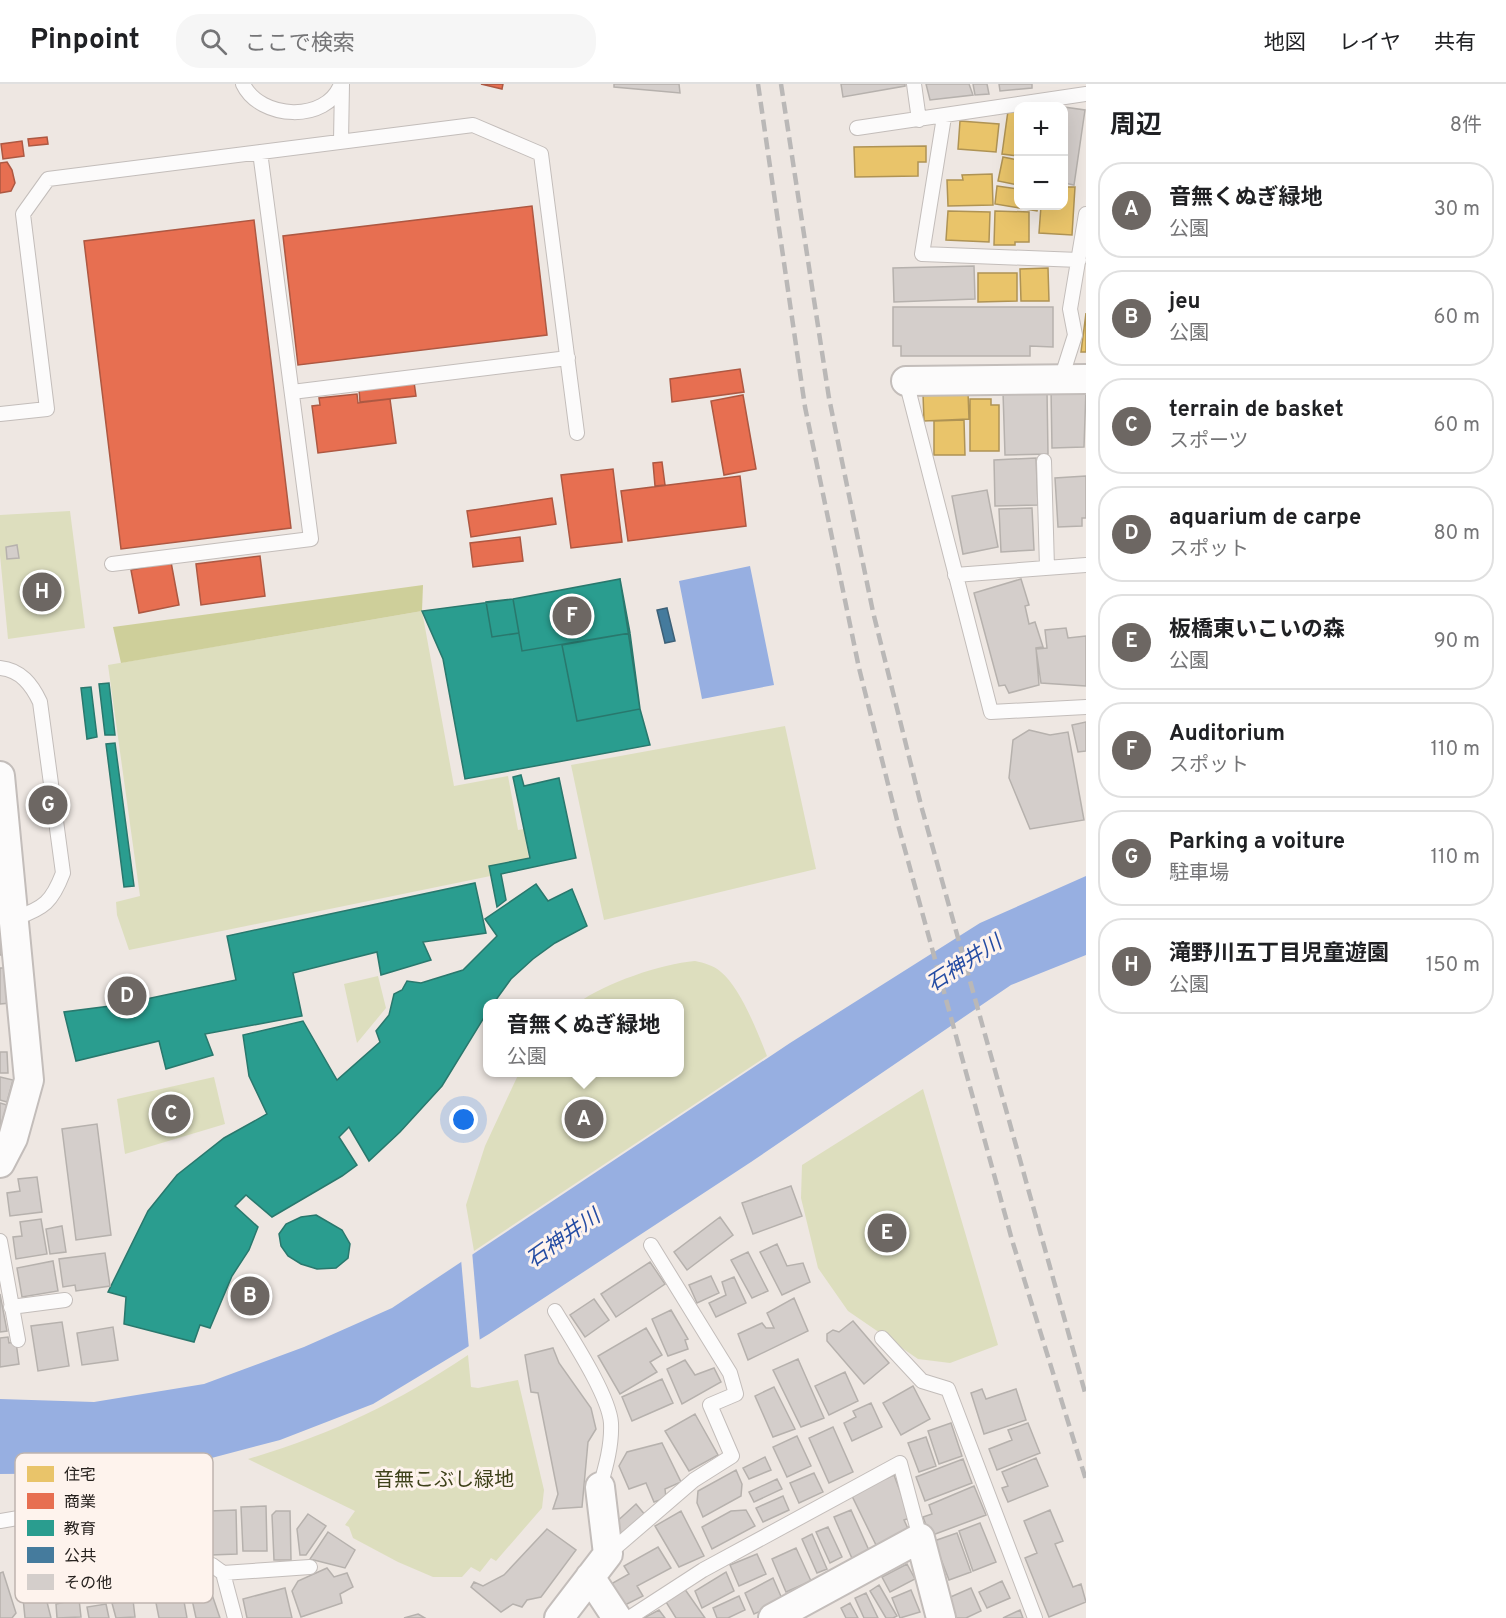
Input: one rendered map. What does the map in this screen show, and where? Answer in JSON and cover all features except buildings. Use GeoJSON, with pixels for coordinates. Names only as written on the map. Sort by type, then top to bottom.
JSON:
{"type":"FeatureCollection","features":[{"type":"Feature","properties":{"kind":"street"},"geometry":{"type":"LineString","coordinates":[[906,381],[1073,379]]}},
{"type":"Feature","properties":{"kind":"street"},"geometry":{"type":"LineString","coordinates":[[0,776],[16,918],[29,1080],[13,1138],[0,1163]]}},
{"type":"Feature","properties":{"kind":"street"},"geometry":{"type":"LineString","coordinates":[[559,1618],[608,1554],[600,1487]]}},
{"type":"Feature","properties":{"kind":"street"},"geometry":{"type":"LineString","coordinates":[[773,1618],[920,1538],[941,1618]]}},
{"type":"Feature","properties":{"kind":"street"},"geometry":{"type":"LineString","coordinates":[[590,1577],[617,1618]]}},
{"type":"Feature","properties":{"kind":"lane"},"geometry":{"type":"LineString","coordinates":[[243,84],[259,104],[281,113],[300,113],[322,105],[339,90],[341,84]]}},
{"type":"Feature","properties":{"kind":"lane"},"geometry":{"type":"LineString","coordinates":[[341,84],[341,141]]}},
{"type":"Feature","properties":{"kind":"lane"},"geometry":{"type":"LineString","coordinates":[[914,84],[919,120]]}},
{"type":"Feature","properties":{"kind":"lane"},"geometry":{"type":"LineString","coordinates":[[857,128],[944,117],[1086,94]]}},
{"type":"Feature","properties":{"kind":"lane"},"geometry":{"type":"LineString","coordinates":[[944,117],[922,254],[1078,260]]}},
{"type":"Feature","properties":{"kind":"lane"},"geometry":{"type":"LineString","coordinates":[[0,414],[47,409],[23,214],[48,179],[473,125],[542,154],[577,433]]}},
{"type":"Feature","properties":{"kind":"lane"},"geometry":{"type":"LineString","coordinates":[[112,564],[311,539],[260,152]]}},
{"type":"Feature","properties":{"kind":"lane"},"geometry":{"type":"LineString","coordinates":[[1073,379],[1075,335],[1070,309],[1086,214]]}},
{"type":"Feature","properties":{"kind":"lane"},"geometry":{"type":"LineString","coordinates":[[292,392],[568,358]]}},
{"type":"Feature","properties":{"kind":"lane"},"geometry":{"type":"LineString","coordinates":[[906,381],[991,712],[1086,707]]}},
{"type":"Feature","properties":{"kind":"lane"},"geometry":{"type":"LineString","coordinates":[[1044,461],[1047,568]]}},
{"type":"Feature","properties":{"kind":"lane"},"geometry":{"type":"LineString","coordinates":[[956,575],[1086,565]]}},
{"type":"Feature","properties":{"kind":"lane"},"geometry":{"type":"LineString","coordinates":[[0,668],[19,674],[33,687],[40,702],[63,873],[56,892],[41,909],[16,918]]}},
{"type":"Feature","properties":{"kind":"lane"},"geometry":{"type":"LineString","coordinates":[[0,1241],[18,1340]]}},
{"type":"Feature","properties":{"kind":"lane"},"geometry":{"type":"LineString","coordinates":[[608,1554],[694,1480],[732,1456],[710,1405],[736,1394],[730,1373],[651,1245]]}},
{"type":"Feature","properties":{"kind":"lane"},"geometry":{"type":"LineString","coordinates":[[11,1307],[65,1300]]}},
{"type":"Feature","properties":{"kind":"lane"},"geometry":{"type":"LineString","coordinates":[[555,1311],[604,1397],[611,1421],[609,1458],[600,1487]]}},
{"type":"Feature","properties":{"kind":"lane"},"geometry":{"type":"LineString","coordinates":[[882,1338],[922,1381],[948,1389],[1035,1618]]}},
{"type":"Feature","properties":{"kind":"lane"},"geometry":{"type":"LineString","coordinates":[[629,1618],[703,1570],[900,1463],[920,1538]]}},
{"type":"Feature","properties":{"kind":"lane"},"geometry":{"type":"LineString","coordinates":[[0,1521],[15,1518]]}},
{"type":"Feature","properties":{"kind":"lane"},"geometry":{"type":"LineString","coordinates":[[213,1566],[223,1573],[235,1618]]}},
{"type":"Feature","properties":{"kind":"lane"},"geometry":{"type":"LineString","coordinates":[[223,1573],[310,1568]]}},
{"type":"Feature","properties":{"kind":"green space"},"geometry":{"type":"Polygon","coordinates":[[[70,511],[85,628],[8,639],[0,555],[0,515],[70,511]]]}},
{"type":"Feature","properties":{"kind":"green space"},"geometry":{"type":"Polygon","coordinates":[[[423,585],[422,611],[121,663],[113,627],[423,585]]]}},
{"type":"Feature","properties":{"kind":"green space"},"geometry":{"type":"Polygon","coordinates":[[[422,611],[454,786],[508,776],[518,830],[524,829],[530,868],[129,950],[117,915],[116,902],[140,896],[108,665],[422,611]]]}},
{"type":"Feature","properties":{"kind":"green space"},"geometry":{"type":"Polygon","coordinates":[[[785,726],[816,869],[604,920],[571,765],[785,726]]]}},
{"type":"Feature","properties":{"kind":"green space"},"geometry":{"type":"Polygon","coordinates":[[[695,961],[705,964],[715,968],[728,979],[748,1011],[767,1056],[474,1251],[466,1205],[485,1146],[517,1077],[684,1077],[684,999],[584,999],[603,988],[634,976],[695,961]]]}},
{"type":"Feature","properties":{"kind":"green space"},"geometry":{"type":"Polygon","coordinates":[[[378,976],[386,1008],[357,1043],[344,984],[378,976]]]}},
{"type":"Feature","properties":{"kind":"green space"},"geometry":{"type":"Polygon","coordinates":[[[214,1077],[225,1124],[125,1154],[117,1099],[214,1077]]]}},
{"type":"Feature","properties":{"kind":"green space"},"geometry":{"type":"Polygon","coordinates":[[[923,1089],[998,1345],[950,1363],[918,1359],[848,1311],[818,1268],[801,1198],[802,1165],[923,1089]]]}},
{"type":"Feature","properties":{"kind":"green space","name":"音無こぶし緑地"},"geometry":{"type":"Polygon","coordinates":[[[468,1355],[471,1387],[478,1388],[518,1380],[544,1490],[542,1508],[496,1561],[491,1558],[480,1572],[471,1567],[462,1577],[433,1577],[398,1562],[353,1538],[349,1527],[345,1525],[355,1511],[248,1459],[308,1439],[362,1416],[415,1388],[468,1355]]]}},
{"type":"Feature","properties":{"kind":"water"},"geometry":{"type":"Polygon","coordinates":[[[750,566],[774,685],[702,699],[679,581],[750,566]]]}},
{"type":"Feature","properties":{"kind":"water","name":"石神井川"},"geometry":{"type":"Polygon","coordinates":[[[1086,876],[1086,955],[1011,985],[751,1162],[489,1334],[373,1404],[280,1440],[213,1458],[213,1453],[15,1453],[15,1474],[0,1474],[0,1399],[94,1402],[204,1384],[304,1347],[392,1308],[790,1043],[980,923],[1086,876]]]}},
{"type":"Feature","properties":{"kind":"pier"},"geometry":{"type":"Polygon","coordinates":[[[472,1251],[480,1342],[469,1349],[461,1259],[472,1251]]]}},
{"type":"Feature","properties":{"kind":"railway"},"geometry":{"type":"LineString","coordinates":[[758,84],[805,407],[859,668],[899,828],[1012,1240],[1086,1480]]}},
{"type":"Feature","properties":{"kind":"railway"},"geometry":{"type":"LineString","coordinates":[[781,84],[829,398],[873,612],[922,809],[1086,1396]]}},
{"type":"Feature","properties":{"kind":"place","name":"滝野川五丁目児童遊園"},"geometry":{"type":"Point","coordinates":[42,592]}},
{"type":"Feature","properties":{"kind":"place","name":"Auditorium"},"geometry":{"type":"Point","coordinates":[572,616]}},
{"type":"Feature","properties":{"kind":"place","name":"Parking a voiture"},"geometry":{"type":"Point","coordinates":[48,805]}},
{"type":"Feature","properties":{"kind":"place","name":"aquarium de carpe"},"geometry":{"type":"Point","coordinates":[127,996]}},
{"type":"Feature","properties":{"kind":"place","name":"terrain de basket"},"geometry":{"type":"Point","coordinates":[171,1114]}},
{"type":"Feature","properties":{"kind":"place","name":"音無くぬぎ緑地"},"geometry":{"type":"Point","coordinates":[584,1119]}},
{"type":"Feature","properties":{"kind":"place","name":"板橋東いこいの森"},"geometry":{"type":"Point","coordinates":[887,1233]}},
{"type":"Feature","properties":{"kind":"place","name":"jeu"},"geometry":{"type":"Point","coordinates":[250,1296]}}]}
